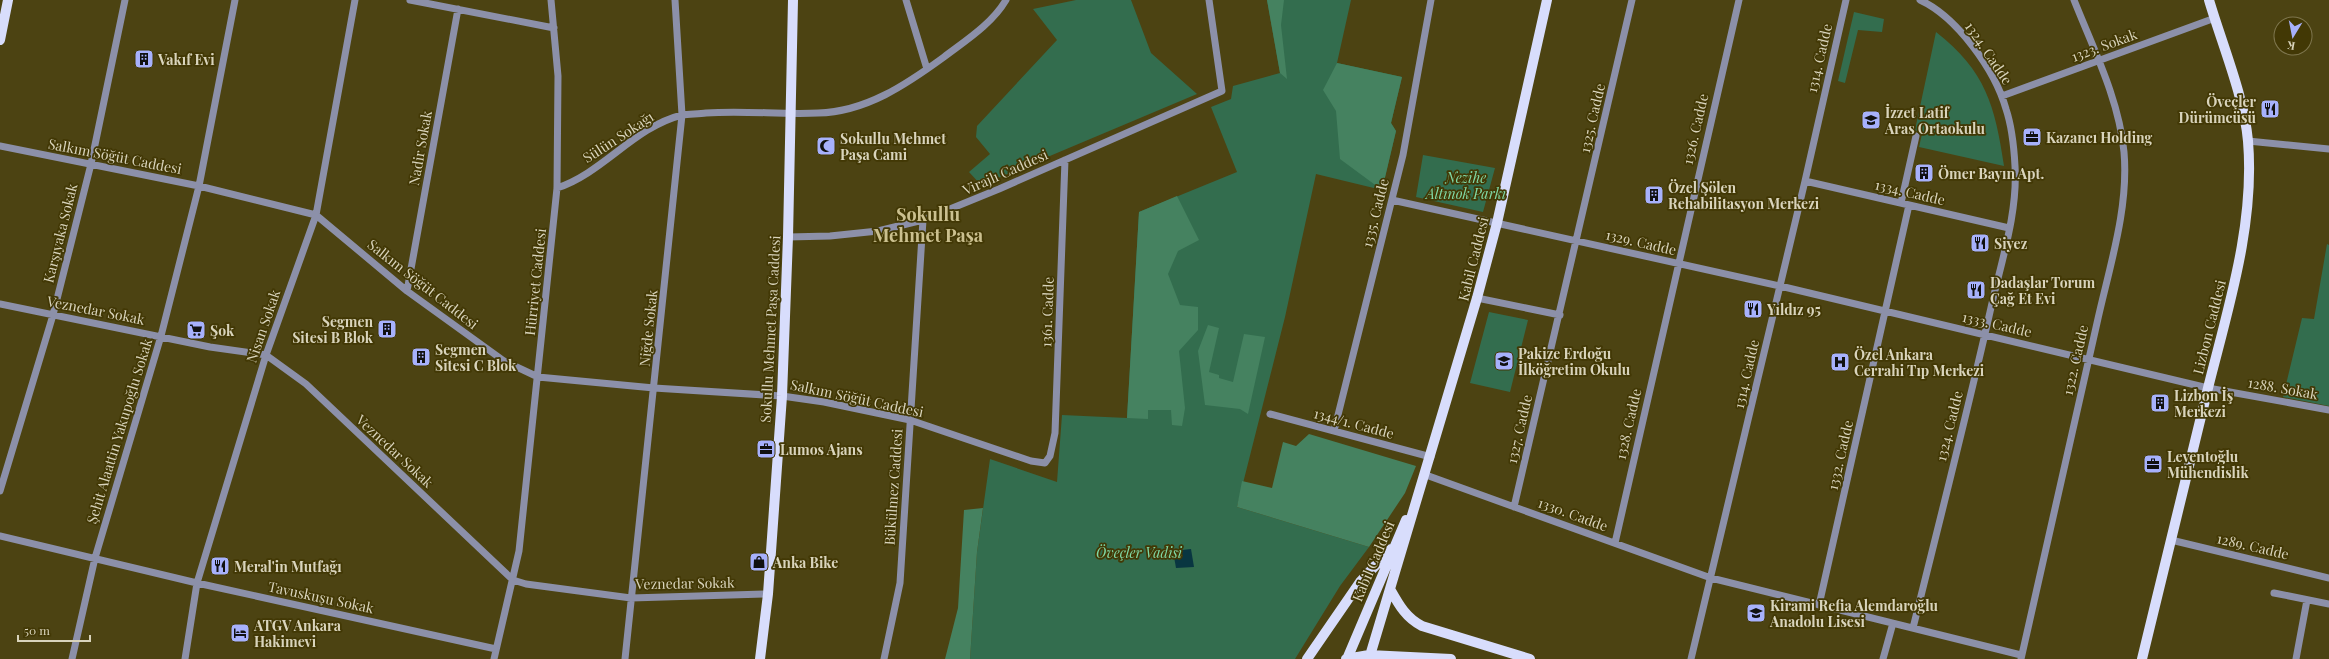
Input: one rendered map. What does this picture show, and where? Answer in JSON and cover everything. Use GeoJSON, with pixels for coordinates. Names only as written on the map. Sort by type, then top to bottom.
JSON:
{"type":"FeatureCollection","features":[{"type":"Feature","properties":{"kind":"main road"},"geometry":{"type":"LineString","coordinates":[[0,40],[8,0]]}},
{"type":"Feature","properties":{"kind":"main road","name":"Sokullu Mehmet Paşa Caddesi"},"geometry":{"type":"LineString","coordinates":[[760,659],[768,594],[782,396],[792,113],[793,0]]}},
{"type":"Feature","properties":{"kind":"main road","name":"Kabil Caddesi"},"geometry":{"type":"LineString","coordinates":[[1369,657],[1426,475],[1477,298],[1497,223],[1547,0]]}},
{"type":"Feature","properties":{"kind":"main road","name":"Lizbon Caddesi"},"geometry":{"type":"LineString","coordinates":[[2142,659],[2232,295],[2244,233],[2249,184],[2248,141],[2244,115],[2209,0]]}},
{"type":"Feature","properties":{"kind":"main road","name":"Kabil Caddesi"},"geometry":{"type":"LineString","coordinates":[[1347,659],[1395,544],[1426,475]]}},
{"type":"Feature","properties":{"kind":"main road"},"geometry":{"type":"LineString","coordinates":[[1307,659],[1366,574],[1395,544]]}},
{"type":"Feature","properties":{"kind":"main road"},"geometry":{"type":"LineString","coordinates":[[1390,589],[1400,608],[1413,622],[1530,659]]}},
{"type":"Feature","properties":{"kind":"main road"},"geometry":{"type":"LineString","coordinates":[[1347,659],[1369,657],[1451,659]]}},
{"type":"Feature","properties":{"kind":"street","name":"Karşıyaka Sokak"},"geometry":{"type":"LineString","coordinates":[[0,491],[52,315],[91,164],[125,0]]}},
{"type":"Feature","properties":{"kind":"street","name":"Şehit Alaattin Yakupoğlu Sokak"},"geometry":{"type":"LineString","coordinates":[[72,659],[95,558],[161,336],[198,186],[235,0]]}},
{"type":"Feature","properties":{"kind":"street","name":"Nisan Sokak"},"geometry":{"type":"LineString","coordinates":[[185,659],[197,583],[266,355],[316,215],[355,0]]}},
{"type":"Feature","properties":{"kind":"street"},"geometry":{"type":"LineString","coordinates":[[410,0],[554,28]]}},
{"type":"Feature","properties":{"kind":"street","name":"Hürriyet Caddesi"},"geometry":{"type":"LineString","coordinates":[[494,659],[519,551],[557,188],[558,76],[551,0]]}},
{"type":"Feature","properties":{"kind":"street","name":"Niğde Sokak"},"geometry":{"type":"LineString","coordinates":[[625,659],[682,115],[675,0]]}},
{"type":"Feature","properties":{"kind":"street"},"geometry":{"type":"LineString","coordinates":[[906,0],[927,69]]}},
{"type":"Feature","properties":{"kind":"street","name":"Sülün Sokağı"},"geometry":{"type":"LineString","coordinates":[[557,188],[574,183],[651,128],[682,115],[735,111],[819,114],[841,111],[872,102],[927,69],[971,37],[997,12],[1006,0]]}},
{"type":"Feature","properties":{"kind":"street","name":"Virajlı Caddesi"},"geometry":{"type":"LineString","coordinates":[[788,237],[830,236],[878,231],[923,220],[972,201],[1222,91],[1209,0]]}},
{"type":"Feature","properties":{"kind":"street","name":"1335. Cadde"},"geometry":{"type":"LineString","coordinates":[[1334,430],[1403,155],[1431,0]]}},
{"type":"Feature","properties":{"kind":"street","name":"1325. Cadde"},"geometry":{"type":"LineString","coordinates":[[1577,241],[1632,0]]}},
{"type":"Feature","properties":{"kind":"street","name":"1326. Cadde"},"geometry":{"type":"LineString","coordinates":[[1678,263],[1739,0]]}},
{"type":"Feature","properties":{"kind":"street","name":"1314. Cadde"},"geometry":{"type":"LineString","coordinates":[[1691,659],[1805,181],[1846,0]]}},
{"type":"Feature","properties":{"kind":"street","name":"1324. Cadde"},"geometry":{"type":"LineString","coordinates":[[1913,628],[2009,228],[2014,195],[2015,167],[2010,126],[2002,96],[1985,65],[1961,32],[1937,9],[1920,0]]}},
{"type":"Feature","properties":{"kind":"street","name":"1322. Cadde"},"geometry":{"type":"LineString","coordinates":[[2021,657],[2089,359],[2122,207],[2125,180],[2124,150],[2118,120],[2098,60],[2074,0]]}},
{"type":"Feature","properties":{"kind":"street","name":"Nadir Sokak"},"geometry":{"type":"LineString","coordinates":[[408,291],[458,10]]}},
{"type":"Feature","properties":{"kind":"street","name":"1323. Sokak"},"geometry":{"type":"LineString","coordinates":[[2002,96],[2214,18]]}},
{"type":"Feature","properties":{"kind":"street"},"geometry":{"type":"LineString","coordinates":[[1901,203],[1916,136]]}},
{"type":"Feature","properties":{"kind":"street"},"geometry":{"type":"LineString","coordinates":[[2248,141],[2329,149]]}},
{"type":"Feature","properties":{"kind":"street","name":"Salkım Söğüt Caddesi"},"geometry":{"type":"LineString","coordinates":[[0,146],[198,186],[316,215],[408,291],[504,362],[538,377],[654,388],[782,396],[910,420],[1031,461],[1045,463]]}},
{"type":"Feature","properties":{"kind":"street","name":"1361. Cadde"},"geometry":{"type":"LineString","coordinates":[[1045,463],[1050,456],[1055,432],[1065,160]]}},
{"type":"Feature","properties":{"kind":"street","name":"1334. Cadde"},"geometry":{"type":"LineString","coordinates":[[1805,181],[2009,228]]}},
{"type":"Feature","properties":{"kind":"street","name":"1329. Cadde"},"geometry":{"type":"LineString","coordinates":[[1392,200],[1780,286]]}},
{"type":"Feature","properties":{"kind":"street","name":"1332. Cadde"},"geometry":{"type":"LineString","coordinates":[[1819,605],[1909,205]]}},
{"type":"Feature","properties":{"kind":"street","name":"Bükülmez Caddesi"},"geometry":{"type":"LineString","coordinates":[[884,659],[900,583],[923,220]]}},
{"type":"Feature","properties":{"kind":"street","name":"1327. Cadde"},"geometry":{"type":"LineString","coordinates":[[1514,506],[1577,241]]}},
{"type":"Feature","properties":{"kind":"street","name":"1328. Cadde"},"geometry":{"type":"LineString","coordinates":[[1615,543],[1678,263]]}},
{"type":"Feature","properties":{"kind":"street","name":"1333. Cadde"},"geometry":{"type":"LineString","coordinates":[[1780,286],[2208,388]]}},
{"type":"Feature","properties":{"kind":"street"},"geometry":{"type":"LineString","coordinates":[[1477,298],[1560,315]]}},
{"type":"Feature","properties":{"kind":"street","name":"Veznedar Sokak"},"geometry":{"type":"LineString","coordinates":[[0,304],[266,355],[306,384],[513,580],[526,584],[631,598],[768,594]]}},
{"type":"Feature","properties":{"kind":"street","name":"1288. Sokak"},"geometry":{"type":"LineString","coordinates":[[2208,388],[2329,410]]}},
{"type":"Feature","properties":{"kind":"street","name":"1344/1. Cadde"},"geometry":{"type":"LineString","coordinates":[[1270,414],[1431,457]]}},
{"type":"Feature","properties":{"kind":"street","name":"1330. Cadde"},"geometry":{"type":"LineString","coordinates":[[1426,475],[1711,578],[1913,628],[2021,657]]}},
{"type":"Feature","properties":{"kind":"street","name":"Tavuskuşu Sokak"},"geometry":{"type":"LineString","coordinates":[[0,536],[197,583],[496,649]]}},
{"type":"Feature","properties":{"kind":"street","name":"1289. Cadde"},"geometry":{"type":"LineString","coordinates":[[2171,540],[2329,578]]}},
{"type":"Feature","properties":{"kind":"street"},"geometry":{"type":"LineString","coordinates":[[2274,593],[2329,604]]}},
{"type":"Feature","properties":{"kind":"street"},"geometry":{"type":"LineString","coordinates":[[2296,659],[2307,600]]}},
{"type":"Feature","properties":{"kind":"street"},"geometry":{"type":"LineString","coordinates":[[1883,659],[1893,623]]}},
{"type":"Feature","properties":{"kind":"green space"},"geometry":{"type":"Polygon","coordinates":[[[1076,0],[1131,0],[1151,53],[1197,94],[981,185],[969,172],[990,154],[976,137],[977,126],[1057,40],[1033,9],[1076,0]]]}},
{"type":"Feature","properties":{"kind":"green space","name":"Öveçler Vadisi"},"geometry":{"type":"Polygon","coordinates":[[[1267,0],[1351,0],[1337,63],[1402,77],[1391,123],[1396,131],[1382,190],[1316,174],[1285,317],[1237,507],[1369,547],[1340,586],[1295,659],[970,659],[977,552],[990,459],[1057,482],[1062,415],[1127,418],[1139,212],[1237,172],[1211,107],[1231,99],[1233,86],[1280,73],[1267,0]]]}},
{"type":"Feature","properties":{"kind":"green space"},"geometry":{"type":"Polygon","coordinates":[[[1267,0],[1284,0],[1281,25],[1287,79],[1280,73],[1267,0]]]}},
{"type":"Feature","properties":{"kind":"green space"},"geometry":{"type":"Polygon","coordinates":[[[1854,12],[1884,19],[1882,32],[1858,30],[1845,83],[1838,81],[1854,12]]]}},
{"type":"Feature","properties":{"kind":"green space"},"geometry":{"type":"Polygon","coordinates":[[[1936,32],[1953,46],[1966,61],[1977,76],[1985,91],[1997,125],[2004,166],[1919,147],[1922,134],[1915,130],[1936,32]]]}},
{"type":"Feature","properties":{"kind":"green space"},"geometry":{"type":"Polygon","coordinates":[[[1337,63],[1402,77],[1391,123],[1396,131],[1382,190],[1340,159],[1336,111],[1323,90],[1337,63]]]}},
{"type":"Feature","properties":{"kind":"green space","name":"Nezihe Altınok Parkı"},"geometry":{"type":"Polygon","coordinates":[[[1423,155],[1495,168],[1483,212],[1416,197],[1423,155]]]}},
{"type":"Feature","properties":{"kind":"green space"},"geometry":{"type":"Polygon","coordinates":[[[1177,196],[1199,240],[1178,251],[1168,274],[1180,305],[1198,307],[1198,330],[1179,351],[1185,408],[1182,426],[1172,425],[1171,410],[1148,410],[1148,419],[1127,418],[1139,212],[1177,196]]]}},
{"type":"Feature","properties":{"kind":"green space"},"geometry":{"type":"Polygon","coordinates":[[[2327,244],[2329,245],[2329,406],[2283,397],[2302,318],[2314,319],[2327,244]]]}},
{"type":"Feature","properties":{"kind":"green space"},"geometry":{"type":"Polygon","coordinates":[[[1489,312],[1528,320],[1510,392],[1470,383],[1489,312]]]}},
{"type":"Feature","properties":{"kind":"green space"},"geometry":{"type":"Polygon","coordinates":[[[1208,325],[1219,328],[1209,372],[1219,375],[1219,378],[1233,382],[1244,334],[1265,337],[1248,414],[1240,409],[1205,405],[1198,351],[1208,325]]]}},
{"type":"Feature","properties":{"kind":"green space"},"geometry":{"type":"Polygon","coordinates":[[[1309,434],[1416,466],[1405,493],[1369,547],[1237,507],[1242,481],[1272,488],[1283,442],[1296,446],[1309,434]]]}},
{"type":"Feature","properties":{"kind":"green space"},"geometry":{"type":"Polygon","coordinates":[[[983,508],[977,552],[970,659],[945,659],[958,608],[964,510],[983,508]]]}},
{"type":"Feature","properties":{"kind":"water"},"geometry":{"type":"Polygon","coordinates":[[[1191,549],[1194,567],[1176,568],[1173,551],[1191,549]]]}},
{"type":"Feature","properties":{"kind":"place","name":"Vakıf Evi"},"geometry":{"type":"Point","coordinates":[144,59]}},
{"type":"Feature","properties":{"kind":"place","name":"Öveçler Dürümcüsü"},"geometry":{"type":"Point","coordinates":[2270,109]}},
{"type":"Feature","properties":{"kind":"place","name":"İzzet Latif Aras Ortaokulu"},"geometry":{"type":"Point","coordinates":[1871,120]}},
{"type":"Feature","properties":{"kind":"place","name":"Kazancı Holding"},"geometry":{"type":"Point","coordinates":[2032,137]}},
{"type":"Feature","properties":{"kind":"place","name":"Sokullu Mehmet Paşa Cami"},"geometry":{"type":"Point","coordinates":[826,146]}},
{"type":"Feature","properties":{"kind":"place","name":"Ömer Bayın Apt."},"geometry":{"type":"Point","coordinates":[1924,173]}},
{"type":"Feature","properties":{"kind":"place","name":"Özel Şölen Rehabilitasyon Merkezi"},"geometry":{"type":"Point","coordinates":[1654,195]}},
{"type":"Feature","properties":{"kind":"place","name":"Siyez"},"geometry":{"type":"Point","coordinates":[1980,243]}},
{"type":"Feature","properties":{"kind":"place","name":"Dadaşlar Torum Çağ Et Evi"},"geometry":{"type":"Point","coordinates":[1976,290]}},
{"type":"Feature","properties":{"kind":"place","name":"Yıldız 95"},"geometry":{"type":"Point","coordinates":[1753,309]}},
{"type":"Feature","properties":{"kind":"place","name":"Segmen Sitesi B Blok"},"geometry":{"type":"Point","coordinates":[387,329]}},
{"type":"Feature","properties":{"kind":"place","name":"Şok"},"geometry":{"type":"Point","coordinates":[196,330]}},
{"type":"Feature","properties":{"kind":"place","name":"Segmen Sitesi C Blok"},"geometry":{"type":"Point","coordinates":[421,357]}},
{"type":"Feature","properties":{"kind":"place","name":"Pakize Erdoğu İlköğretim Okulu"},"geometry":{"type":"Point","coordinates":[1504,361]}},
{"type":"Feature","properties":{"kind":"place","name":"Özel Ankara Cerrahi Tıp Merkezi"},"geometry":{"type":"Point","coordinates":[1840,362]}},
{"type":"Feature","properties":{"kind":"place","name":"Lizbon İş Merkezi"},"geometry":{"type":"Point","coordinates":[2160,403]}},
{"type":"Feature","properties":{"kind":"place","name":"Lumos Ajans"},"geometry":{"type":"Point","coordinates":[766,449]}},
{"type":"Feature","properties":{"kind":"place","name":"Leventoğlu Mühendislik"},"geometry":{"type":"Point","coordinates":[2153,464]}},
{"type":"Feature","properties":{"kind":"place","name":"Anka Bike"},"geometry":{"type":"Point","coordinates":[759,562]}},
{"type":"Feature","properties":{"kind":"place","name":"Meral'in Mutfağı"},"geometry":{"type":"Point","coordinates":[220,566]}},
{"type":"Feature","properties":{"kind":"place","name":"Kirami Refia Alemdaroğlu Anadolu Lisesi"},"geometry":{"type":"Point","coordinates":[1756,613]}},
{"type":"Feature","properties":{"kind":"place","name":"ATGV Ankara Hakimevi"},"geometry":{"type":"Point","coordinates":[240,633]}},
{"type":"Feature","properties":{"kind":"district","name":"Sokullu Mehmet Paşa"},"geometry":{"type":"Point","coordinates":[928,224]}}]}
